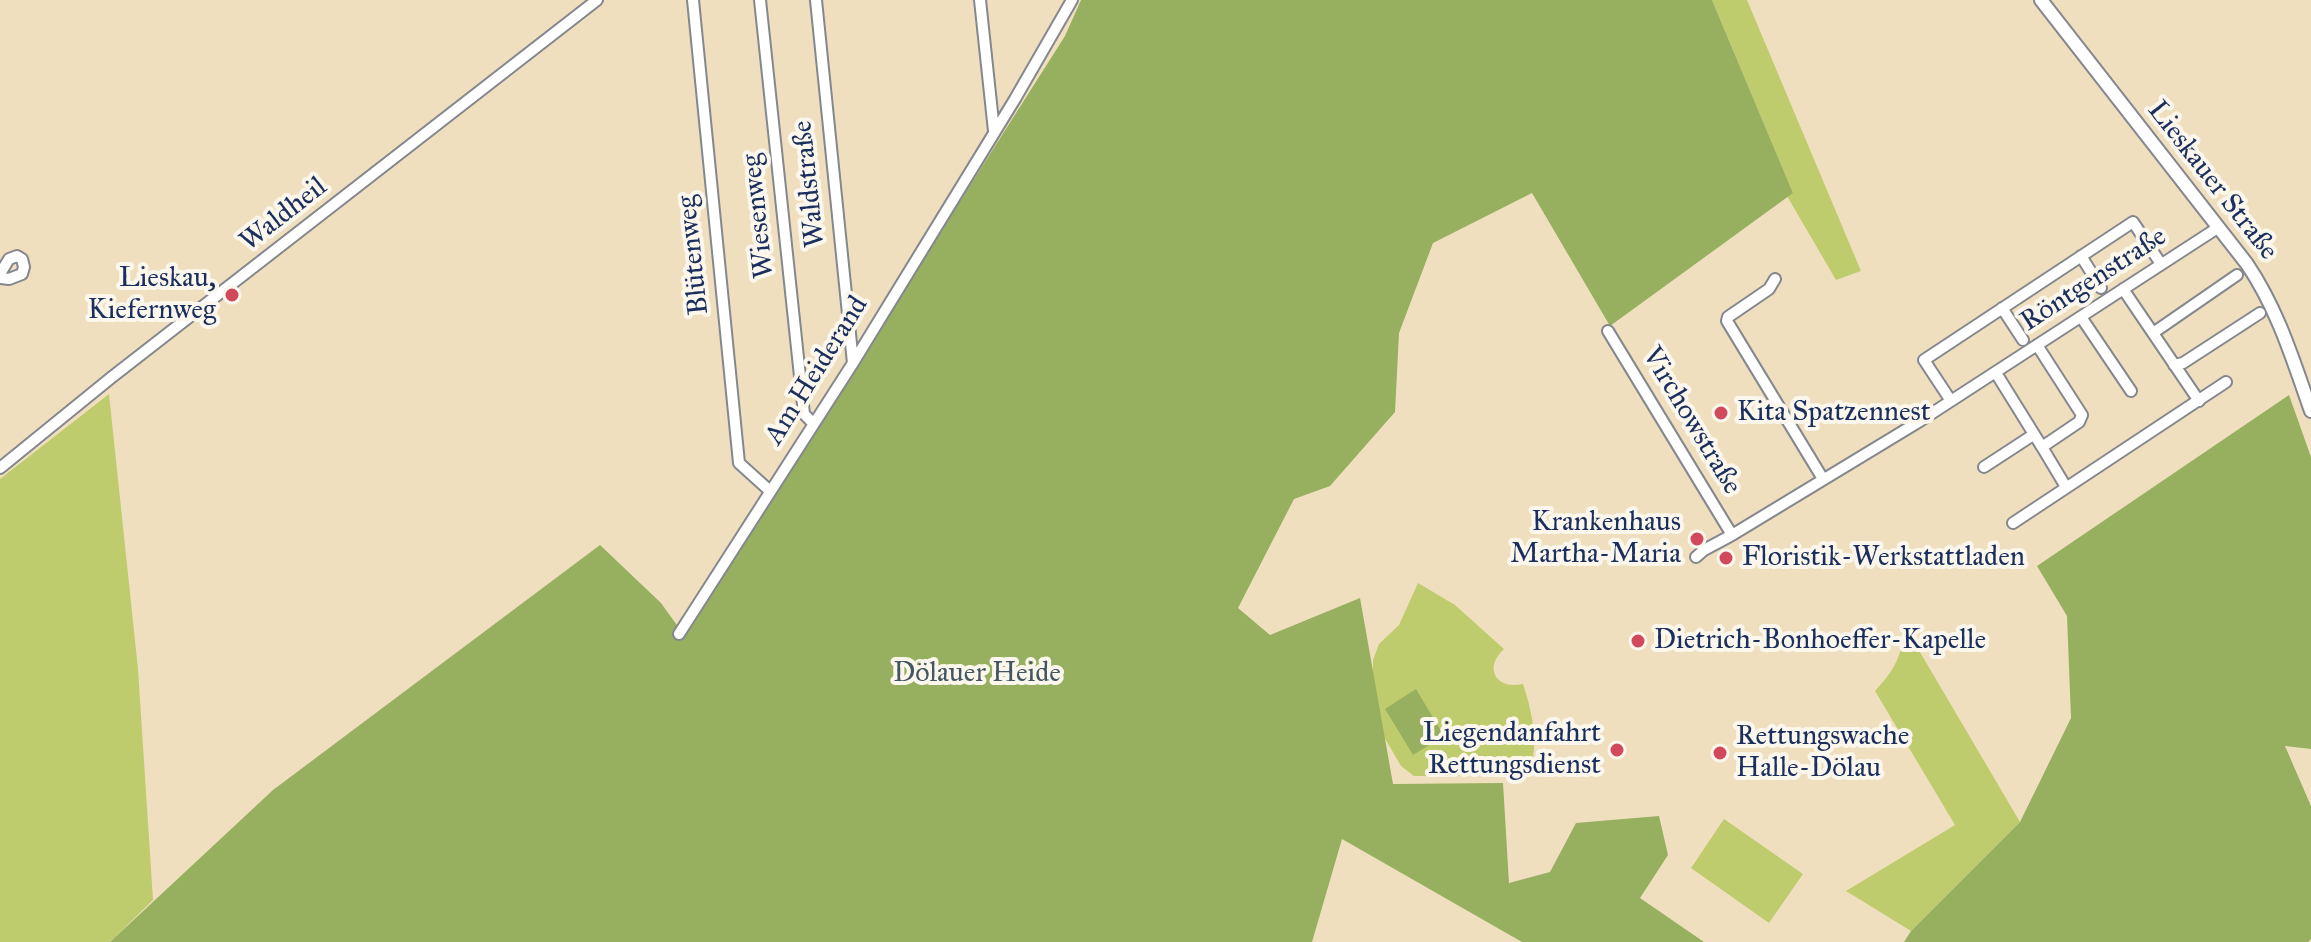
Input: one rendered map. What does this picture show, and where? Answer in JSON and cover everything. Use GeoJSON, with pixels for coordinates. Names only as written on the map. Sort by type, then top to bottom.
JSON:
{"type":"FeatureCollection","features":[{"type":"Feature","properties":{"kind":"street","name":"Waldheil"},"geometry":{"type":"LineString","coordinates":[[0,468],[112,377],[597,0]]}},
{"type":"Feature","properties":{"kind":"street","name":"Blütenweg"},"geometry":{"type":"LineString","coordinates":[[693,0],[739,463],[770,491]]}},
{"type":"Feature","properties":{"kind":"street","name":"Wiesenweg"},"geometry":{"type":"LineString","coordinates":[[760,0],[804,414],[813,423]]}},
{"type":"Feature","properties":{"kind":"street","name":"Waldstraße"},"geometry":{"type":"LineString","coordinates":[[816,0],[853,363]]}},
{"type":"Feature","properties":{"kind":"street"},"geometry":{"type":"LineString","coordinates":[[980,0],[994,131]]}},
{"type":"Feature","properties":{"kind":"street","name":"Am Heiderand"},"geometry":{"type":"LineString","coordinates":[[679,634],[853,363],[1072,0]]}},
{"type":"Feature","properties":{"kind":"street","name":"Lieskauer Straße"},"geometry":{"type":"LineString","coordinates":[[2041,0],[2247,264],[2273,307],[2311,411]]}},
{"type":"Feature","properties":{"kind":"street"},"geometry":{"type":"LineString","coordinates":[[1951,401],[1924,360],[2133,222],[2161,264]]}},
{"type":"Feature","properties":{"kind":"street","name":"Röntgenstraße"},"geometry":{"type":"LineString","coordinates":[[1696,557],[1996,373],[2219,227]]}},
{"type":"Feature","properties":{"kind":"street"},"geometry":{"type":"LineString","coordinates":[[2081,256],[2101,288]]}},
{"type":"Feature","properties":{"kind":"street"},"geometry":{"type":"LineString","coordinates":[[2153,333],[2237,275]]}},
{"type":"Feature","properties":{"kind":"street"},"geometry":{"type":"LineString","coordinates":[[1775,279],[1769,289],[1728,317],[1727,321],[1823,479]]}},
{"type":"Feature","properties":{"kind":"street"},"geometry":{"type":"LineString","coordinates":[[2123,289],[2199,401]]}},
{"type":"Feature","properties":{"kind":"street"},"geometry":{"type":"LineString","coordinates":[[2002,308],[2023,340]]}},
{"type":"Feature","properties":{"kind":"street"},"geometry":{"type":"LineString","coordinates":[[2174,365],[2183,363],[2260,313]]}},
{"type":"Feature","properties":{"kind":"street"},"geometry":{"type":"LineString","coordinates":[[2081,317],[2131,391]]}},
{"type":"Feature","properties":{"kind":"street","name":"Virchowstraße"},"geometry":{"type":"LineString","coordinates":[[1608,331],[1732,535]]}},
{"type":"Feature","properties":{"kind":"street"},"geometry":{"type":"LineString","coordinates":[[2037,345],[2082,418],[2042,447]]}},
{"type":"Feature","properties":{"kind":"street"},"geometry":{"type":"LineString","coordinates":[[1996,373],[2066,487]]}},
{"type":"Feature","properties":{"kind":"street"},"geometry":{"type":"LineString","coordinates":[[2013,523],[2226,382]]}},
{"type":"Feature","properties":{"kind":"street"},"geometry":{"type":"LineString","coordinates":[[1984,467],[2033,435]]}},
{"type":"Feature","properties":{"kind":"green space","name":"Dölauer Heide"},"geometry":{"type":"Polygon","coordinates":[[[1081,0],[1712,0],[1793,193],[1610,326],[1532,193],[1433,243],[1399,333],[1395,412],[1330,486],[1294,499],[1238,608],[1270,635],[1360,598],[1393,784],[1503,783],[1509,883],[1550,872],[1576,823],[1659,816],[1668,855],[1640,898],[1704,942],[1522,942],[1342,839],[1312,942],[110,942],[273,790],[600,545],[661,603],[684,635],[1065,36],[1081,0]]]}},
{"type":"Feature","properties":{"kind":"green space"},"geometry":{"type":"Polygon","coordinates":[[[1712,0],[1747,0],[1861,271],[1836,280],[1787,196],[1793,193],[1712,0]]]}},
{"type":"Feature","properties":{"kind":"green space"},"geometry":{"type":"Polygon","coordinates":[[[109,394],[138,669],[153,900],[110,942],[0,942],[0,479],[109,394]]]}},
{"type":"Feature","properties":{"kind":"green space"},"geometry":{"type":"Polygon","coordinates":[[[2289,395],[2311,457],[2311,749],[2285,746],[2311,806],[2311,939],[2308,942],[1904,942],[1911,931],[2020,822],[2071,718],[2067,616],[2037,566],[2289,395]]]}},
{"type":"Feature","properties":{"kind":"green space"},"geometry":{"type":"Polygon","coordinates":[[[1418,583],[1455,605],[1504,649],[1494,663],[1496,676],[1506,684],[1523,684],[1530,707],[1534,753],[1529,776],[1414,776],[1401,766],[1369,711],[1373,660],[1379,644],[1399,625],[1418,583]]]}},
{"type":"Feature","properties":{"kind":"green space"},"geometry":{"type":"Polygon","coordinates":[[[1904,625],[2020,822],[1911,931],[1846,891],[1955,825],[1875,691],[1897,661],[1904,625]]]}},
{"type":"Feature","properties":{"kind":"green space"},"geometry":{"type":"Polygon","coordinates":[[[1416,689],[1444,736],[1413,755],[1385,709],[1416,689]]]}},
{"type":"Feature","properties":{"kind":"green space"},"geometry":{"type":"Polygon","coordinates":[[[1724,819],[1803,874],[1769,923],[1691,868],[1724,819]]]}},
{"type":"Feature","properties":{"kind":"place","name":"Lieskau, Kiefernweg"},"geometry":{"type":"Point","coordinates":[232,295]}},
{"type":"Feature","properties":{"kind":"place","name":"Kita Spatzennest"},"geometry":{"type":"Point","coordinates":[1721,413]}},
{"type":"Feature","properties":{"kind":"place","name":"Krankenhaus Martha-Maria"},"geometry":{"type":"Point","coordinates":[1697,539]}},
{"type":"Feature","properties":{"kind":"place","name":"Floristik-Werkstattladen"},"geometry":{"type":"Point","coordinates":[1726,558]}},
{"type":"Feature","properties":{"kind":"place","name":"Dietrich-Bonhoeffer-Kapelle"},"geometry":{"type":"Point","coordinates":[1638,641]}},
{"type":"Feature","properties":{"kind":"place","name":"Liegendanfahrt Rettungsdienst"},"geometry":{"type":"Point","coordinates":[1617,750]}},
{"type":"Feature","properties":{"kind":"place","name":"Rettungswache Halle-Dölau"},"geometry":{"type":"Point","coordinates":[1720,753]}}]}
